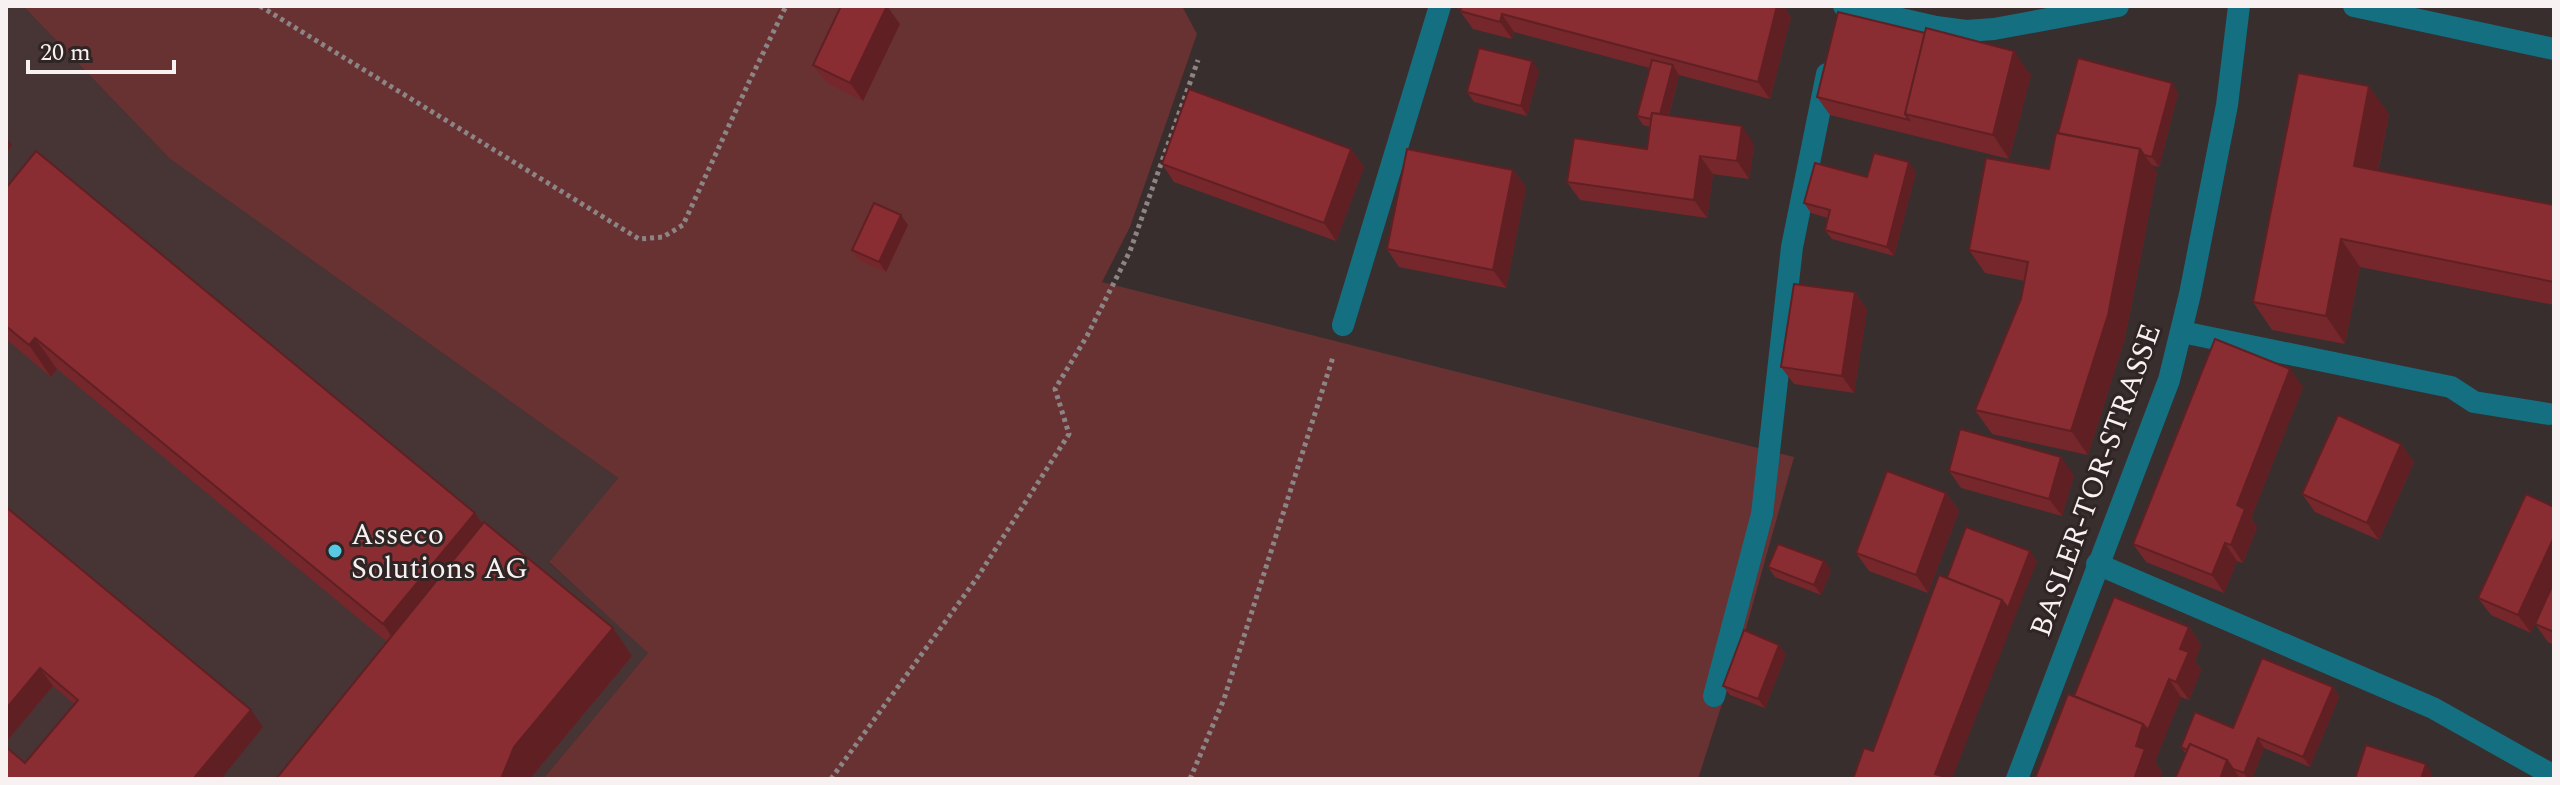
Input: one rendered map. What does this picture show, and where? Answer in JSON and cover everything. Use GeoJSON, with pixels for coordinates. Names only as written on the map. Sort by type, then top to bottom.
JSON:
{"type":"FeatureCollection","features":[{"type":"Feature","properties":{"kind":"street"},"geometry":{"type":"LineString","coordinates":[[1343,325],[1440,6]]}},
{"type":"Feature","properties":{"kind":"street"},"geometry":{"type":"LineString","coordinates":[[1841,11],[1966,31],[1994,29],[2118,6]]}},
{"type":"Feature","properties":{"kind":"street","name":"BASLER-TOR-STRASSE"},"geometry":{"type":"LineString","coordinates":[[2017,779],[2169,380],[2182,332],[2227,105],[2239,6]]}},
{"type":"Feature","properties":{"kind":"street"},"geometry":{"type":"LineString","coordinates":[[2354,6],[2554,49]]}},
{"type":"Feature","properties":{"kind":"street"},"geometry":{"type":"LineString","coordinates":[[1714,696],[1762,514],[1792,247],[1832,51]]}},
{"type":"Feature","properties":{"kind":"street"},"geometry":{"type":"LineString","coordinates":[[2182,332],[2451,387],[2474,402],[2549,414]]}},
{"type":"Feature","properties":{"kind":"street"},"geometry":{"type":"LineString","coordinates":[[2097,564],[2433,708],[2554,776]]}},
{"type":"Feature","properties":{"kind":"path"},"geometry":{"type":"LineString","coordinates":[[260,6],[639,239],[663,237],[683,225],[786,6]]}},
{"type":"Feature","properties":{"kind":"path"},"geometry":{"type":"LineString","coordinates":[[831,779],[977,578],[1069,434],[1055,389],[1087,336],[1130,251],[1198,60]]}},
{"type":"Feature","properties":{"kind":"path"},"geometry":{"type":"LineString","coordinates":[[1190,779],[1224,699],[1343,325]]}},
{"type":"Feature","properties":{"kind":"shaded area"},"geometry":{"type":"Polygon","coordinates":[[[6,6],[23,6],[170,159],[618,478],[549,563],[649,652],[543,779],[6,779],[6,6]]]}},
{"type":"Feature","properties":{"kind":"shaded area"},"geometry":{"type":"Polygon","coordinates":[[[23,6],[1182,6],[1197,34],[1130,227],[1102,282],[1794,457],[1745,632],[1698,779],[543,779],[648,653],[549,562],[618,478],[170,159],[23,6]]]}},
{"type":"Feature","properties":{"kind":"building"},"geometry":{"type":"Polygon","coordinates":[[[841,6],[887,6],[850,83],[813,65],[841,6]]]}},
{"type":"Feature","properties":{"kind":"building"},"geometry":{"type":"Polygon","coordinates":[[[1462,6],[1777,6],[1758,82],[1502,14],[1500,22],[1460,11],[1462,6]]]}},
{"type":"Feature","properties":{"kind":"building"},"geometry":{"type":"Polygon","coordinates":[[[1838,12],[1925,33],[1905,114],[1909,120],[1817,97],[1838,12]]]}},
{"type":"Feature","properties":{"kind":"building"},"geometry":{"type":"Polygon","coordinates":[[[1926,28],[2014,51],[1993,135],[1905,114],[1926,28]]]}},
{"type":"Feature","properties":{"kind":"building"},"geometry":{"type":"Polygon","coordinates":[[[1479,48],[1532,61],[1521,106],[1467,92],[1479,48]]]}},
{"type":"Feature","properties":{"kind":"building"},"geometry":{"type":"Polygon","coordinates":[[[2078,58],[2172,83],[2152,157],[2144,155],[2140,149],[2058,133],[2078,58]]]}},
{"type":"Feature","properties":{"kind":"building"},"geometry":{"type":"Polygon","coordinates":[[[1652,60],[1673,65],[1660,114],[1652,113],[1651,119],[1637,116],[1652,60]]]}},
{"type":"Feature","properties":{"kind":"building"},"geometry":{"type":"Polygon","coordinates":[[[2298,73],[2369,86],[2354,166],[2554,205],[2554,282],[2341,239],[2326,316],[2253,302],[2298,73]]]}},
{"type":"Feature","properties":{"kind":"building"},"geometry":{"type":"Polygon","coordinates":[[[1189,89],[1351,149],[1324,223],[1162,164],[1189,89]]]}},
{"type":"Feature","properties":{"kind":"building"},"geometry":{"type":"Polygon","coordinates":[[[1652,113],[1742,126],[1737,161],[1700,156],[1694,200],[1567,182],[1574,138],[1647,149],[1652,113]]]}},
{"type":"Feature","properties":{"kind":"building"},"geometry":{"type":"Polygon","coordinates":[[[2056,133],[2140,149],[2108,315],[2071,431],[1975,410],[2021,299],[2028,262],[1969,250],[1986,158],[2049,169],[2056,133]]]}},
{"type":"Feature","properties":{"kind":"building"},"geometry":{"type":"Polygon","coordinates":[[[1407,149],[1513,170],[1493,270],[1387,249],[1407,149]]]}},
{"type":"Feature","properties":{"kind":"building"},"geometry":{"type":"Polygon","coordinates":[[[36,151],[475,513],[383,624],[35,338],[29,345],[6,326],[6,188],[36,151]]]}},
{"type":"Feature","properties":{"kind":"building"},"geometry":{"type":"Polygon","coordinates":[[[1874,153],[1909,162],[1887,247],[1825,230],[1830,210],[1804,203],[1815,163],[1867,177],[1874,153]]]}},
{"type":"Feature","properties":{"kind":"building"},"geometry":{"type":"Polygon","coordinates":[[[874,203],[901,215],[879,262],[852,250],[874,203]]]}},
{"type":"Feature","properties":{"kind":"building"},"geometry":{"type":"Polygon","coordinates":[[[1794,284],[1855,292],[1842,376],[1781,367],[1794,284]]]}},
{"type":"Feature","properties":{"kind":"building"},"geometry":{"type":"Polygon","coordinates":[[[2215,339],[2290,369],[2237,505],[2245,509],[2231,545],[2225,543],[2212,575],[2133,544],[2215,339]]]}},
{"type":"Feature","properties":{"kind":"building"},"geometry":{"type":"Polygon","coordinates":[[[2338,415],[2401,444],[2367,523],[2302,494],[2338,415]]]}},
{"type":"Feature","properties":{"kind":"building"},"geometry":{"type":"Polygon","coordinates":[[[1960,429],[2061,457],[2049,499],[1949,471],[1960,429]]]}},
{"type":"Feature","properties":{"kind":"building"},"geometry":{"type":"Polygon","coordinates":[[[1887,471],[1946,493],[1916,575],[1856,553],[1887,471]]]}},
{"type":"Feature","properties":{"kind":"building"},"geometry":{"type":"Polygon","coordinates":[[[2526,494],[2554,507],[2554,537],[2518,615],[2478,598],[2526,494]]]}},
{"type":"Feature","properties":{"kind":"building"},"geometry":{"type":"Polygon","coordinates":[[[6,507],[251,710],[193,779],[6,779],[6,747],[25,763],[78,700],[40,668],[6,709],[6,507]]]}},
{"type":"Feature","properties":{"kind":"building"},"geometry":{"type":"Polygon","coordinates":[[[484,522],[613,628],[514,747],[501,779],[276,779],[484,522]]]}},
{"type":"Feature","properties":{"kind":"building"},"geometry":{"type":"Polygon","coordinates":[[[1966,527],[2030,551],[2008,608],[2002,600],[1947,578],[1966,527]]]}},
{"type":"Feature","properties":{"kind":"building"},"geometry":{"type":"Polygon","coordinates":[[[1778,544],[1824,561],[1814,585],[1768,567],[1778,544]]]}},
{"type":"Feature","properties":{"kind":"building"},"geometry":{"type":"Polygon","coordinates":[[[1939,575],[2002,600],[1935,774],[1942,776],[1941,779],[1853,779],[1864,748],[1873,751],[1939,575]]]}},
{"type":"Feature","properties":{"kind":"building"},"geometry":{"type":"Polygon","coordinates":[[[2554,582],[2554,632],[2535,624],[2554,582]]]}},
{"type":"Feature","properties":{"kind":"building"},"geometry":{"type":"Polygon","coordinates":[[[2114,597],[2189,627],[2180,649],[2189,652],[2176,682],[2169,679],[2148,730],[2143,724],[2074,696],[2114,597]]]}},
{"type":"Feature","properties":{"kind":"building"},"geometry":{"type":"Polygon","coordinates":[[[1744,630],[1779,645],[1758,699],[1723,686],[1744,630]]]}},
{"type":"Feature","properties":{"kind":"building"},"geometry":{"type":"Polygon","coordinates":[[[2262,658],[2333,687],[2303,757],[2258,738],[2244,773],[2233,769],[2227,760],[2190,744],[2187,750],[2181,747],[2195,712],[2233,728],[2262,658]]]}},
{"type":"Feature","properties":{"kind":"building"},"geometry":{"type":"Polygon","coordinates":[[[2068,694],[2143,724],[2136,746],[2145,749],[2134,779],[2037,779],[2068,694]]]}},
{"type":"Feature","properties":{"kind":"building"},"geometry":{"type":"Polygon","coordinates":[[[2190,744],[2227,760],[2220,779],[2175,779],[2190,744]]]}},
{"type":"Feature","properties":{"kind":"building"},"geometry":{"type":"Polygon","coordinates":[[[2366,745],[2426,764],[2421,779],[2355,779],[2366,745]]]}},
{"type":"Feature","properties":{"kind":"place","name":"Asseco Solutions AG"},"geometry":{"type":"Point","coordinates":[335,551]}}]}
